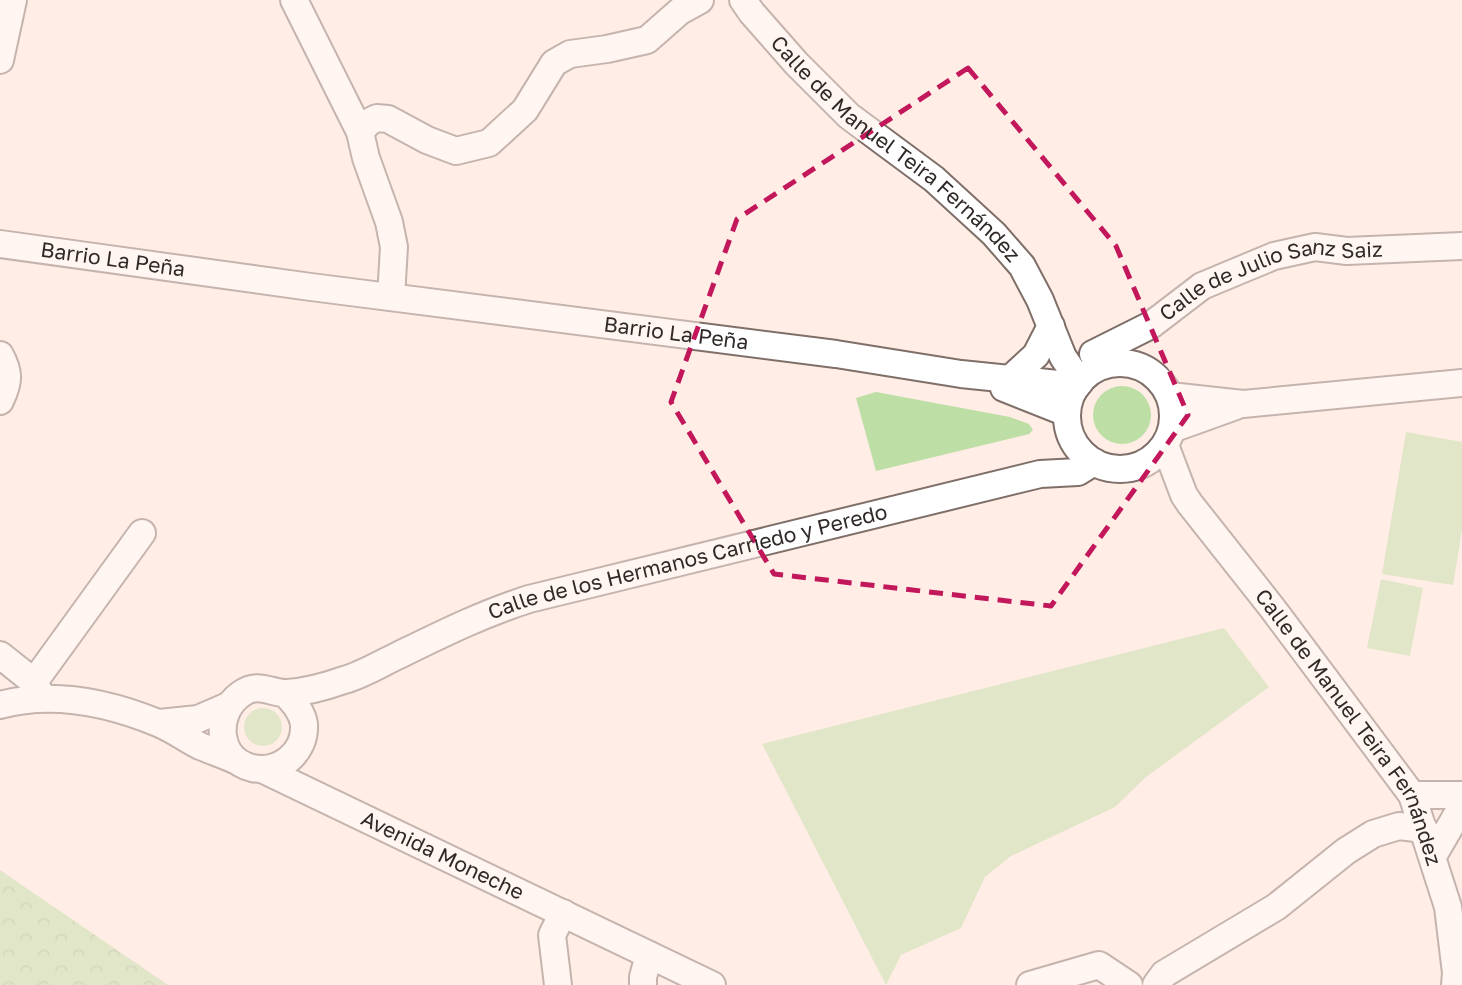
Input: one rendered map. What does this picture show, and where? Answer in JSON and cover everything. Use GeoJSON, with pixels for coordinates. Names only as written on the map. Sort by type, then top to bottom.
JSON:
{"type":"FeatureCollection","features":[{"type":"Feature","properties":{"kind":"street"},"geometry":{"type":"LineString","coordinates":[[0,60],[13,0]]}},
{"type":"Feature","properties":{"kind":"street"},"geometry":{"type":"LineString","coordinates":[[294,0],[360,132],[366,158],[389,222],[394,247],[391,297]]}},
{"type":"Feature","properties":{"kind":"street","name":"Calle de Manuel Teira Fernández"},"geometry":{"type":"LineString","coordinates":[[743,0],[796,63],[849,116],[934,179],[994,234],[1022,266],[1078,384]]}},
{"type":"Feature","properties":{"kind":"street"},"geometry":{"type":"LineString","coordinates":[[360,132],[377,118],[388,119],[427,141],[456,151],[489,143],[526,110],[554,63],[570,54],[647,40],[690,5]]}},
{"type":"Feature","properties":{"kind":"street","name":"Barrio La Peña"},"geometry":{"type":"LineString","coordinates":[[0,244],[836,354],[961,374],[1078,384]]}},
{"type":"Feature","properties":{"kind":"street","name":"Calle de Julio Sanz Saiz"},"geometry":{"type":"LineString","coordinates":[[1100,359],[1202,286],[1274,256],[1315,247],[1347,251],[1462,246]]}},
{"type":"Feature","properties":{"kind":"street","name":"Calle de Manuel Teira Fernández"},"geometry":{"type":"LineString","coordinates":[[1040,300],[1100,359]]}},
{"type":"Feature","properties":{"kind":"street"},"geometry":{"type":"LineString","coordinates":[[1011,378],[1036,355],[1052,327]]}},
{"type":"Feature","properties":{"kind":"street"},"geometry":{"type":"LineString","coordinates":[[0,355],[8,370],[0,401]]}},
{"type":"Feature","properties":{"kind":"street"},"geometry":{"type":"LineString","coordinates":[[1100,359],[1138,366],[1152,374],[1170,396],[1174,411],[1168,437],[1154,458],[1140,466],[1108,468],[1094,462],[1081,452],[1068,427],[1067,413],[1078,384],[1092,372],[1100,359]]}},
{"type":"Feature","properties":{"kind":"street","name":"Barrio La Peña"},"geometry":{"type":"LineString","coordinates":[[961,374],[1067,413]]}},
{"type":"Feature","properties":{"kind":"street"},"geometry":{"type":"LineString","coordinates":[[1170,396],[1242,404],[1462,383]]}},
{"type":"Feature","properties":{"kind":"street"},"geometry":{"type":"LineString","coordinates":[[1168,437],[1242,404]]}},
{"type":"Feature","properties":{"kind":"street","name":"Calle de Manuel Teira Fernández"},"geometry":{"type":"LineString","coordinates":[[1168,437],[1184,495]]}},
{"type":"Feature","properties":{"kind":"street"},"geometry":{"type":"LineString","coordinates":[[1041,474],[1073,440]]}},
{"type":"Feature","properties":{"kind":"street","name":"Calle de los Hermanos Carriedo y Peredo"},"geometry":{"type":"LineString","coordinates":[[285,694],[346,680],[469,620],[529,599],[1041,474],[1078,472],[1094,462]]}},
{"type":"Feature","properties":{"kind":"street","name":"Calle de Manuel Teira Fernández"},"geometry":{"type":"LineString","coordinates":[[1140,466],[1184,495],[1412,795],[1448,907],[1455,985]]}},
{"type":"Feature","properties":{"kind":"street"},"geometry":{"type":"LineString","coordinates":[[0,705],[38,690],[142,533]]}},
{"type":"Feature","properties":{"kind":"street"},"geometry":{"type":"LineString","coordinates":[[0,656],[38,690],[113,708],[159,723],[249,768],[264,770],[279,767],[293,757],[303,732]]}},
{"type":"Feature","properties":{"kind":"street","name":"Calle de los Hermanos Carriedo y Peredo"},"geometry":{"type":"LineString","coordinates":[[303,732],[346,680]]}},
{"type":"Feature","properties":{"kind":"street"},"geometry":{"type":"LineString","coordinates":[[159,723],[198,719],[228,706],[243,692],[254,689],[264,687],[285,694],[297,706],[303,732],[306,772],[323,799]]}},
{"type":"Feature","properties":{"kind":"street"},"geometry":{"type":"LineString","coordinates":[[228,706],[221,727],[226,748],[235,760]]}},
{"type":"Feature","properties":{"kind":"street","name":"Avenida Moneche"},"geometry":{"type":"LineString","coordinates":[[264,770],[712,985]]}},
{"type":"Feature","properties":{"kind":"street"},"geometry":{"type":"LineString","coordinates":[[1412,795],[1462,795]]}},
{"type":"Feature","properties":{"kind":"street"},"geometry":{"type":"LineString","coordinates":[[1433,856],[1462,806]]}},
{"type":"Feature","properties":{"kind":"street"},"geometry":{"type":"LineString","coordinates":[[1156,985],[1164,974],[1276,907],[1346,851],[1373,834],[1399,827],[1423,829]]}},
{"type":"Feature","properties":{"kind":"street"},"geometry":{"type":"LineString","coordinates":[[558,985],[552,935],[563,913]]}},
{"type":"Feature","properties":{"kind":"street"},"geometry":{"type":"LineString","coordinates":[[643,985],[649,955]]}},
{"type":"Feature","properties":{"kind":"street"},"geometry":{"type":"LineString","coordinates":[[1030,985],[1098,965],[1129,985]]}},
{"type":"Feature","properties":{"kind":"highlighted area"},"geometry":{"type":"Polygon","coordinates":[[[968,68],[1116,246],[1188,415],[1051,606],[774,574],[671,402],[737,219],[968,68]]]}},
{"type":"Feature","properties":{"kind":"green space"},"geometry":{"type":"Polygon","coordinates":[[[1122,386],[1133,388],[1146,399],[1151,415],[1149,426],[1138,439],[1122,444],[1111,442],[1098,431],[1093,415],[1095,404],[1106,391],[1122,386]]]}},
{"type":"Feature","properties":{"kind":"green space"},"geometry":{"type":"Polygon","coordinates":[[[876,392],[1010,417],[1029,424],[1033,430],[1029,434],[876,471],[856,398],[876,392]]]}},
{"type":"Feature","properties":{"kind":"green space"},"geometry":{"type":"Polygon","coordinates":[[[1406,432],[1462,442],[1462,530],[1453,585],[1382,574],[1406,432]]]}},
{"type":"Feature","properties":{"kind":"green space"},"geometry":{"type":"Polygon","coordinates":[[[1381,579],[1423,588],[1410,656],[1367,648],[1381,579]]]}},
{"type":"Feature","properties":{"kind":"green space"},"geometry":{"type":"Polygon","coordinates":[[[1224,628],[1269,687],[1146,777],[1115,807],[1011,856],[985,877],[961,928],[901,955],[886,985],[762,744],[1224,628]]]}},
{"type":"Feature","properties":{"kind":"green space"},"geometry":{"type":"Polygon","coordinates":[[[263,708],[276,714],[282,727],[276,740],[263,746],[250,740],[244,727],[250,714],[263,708]]]}},
{"type":"Feature","properties":{"kind":"green space"},"geometry":{"type":"Polygon","coordinates":[[[0,870],[168,985],[0,985],[0,870]]]}}]}
